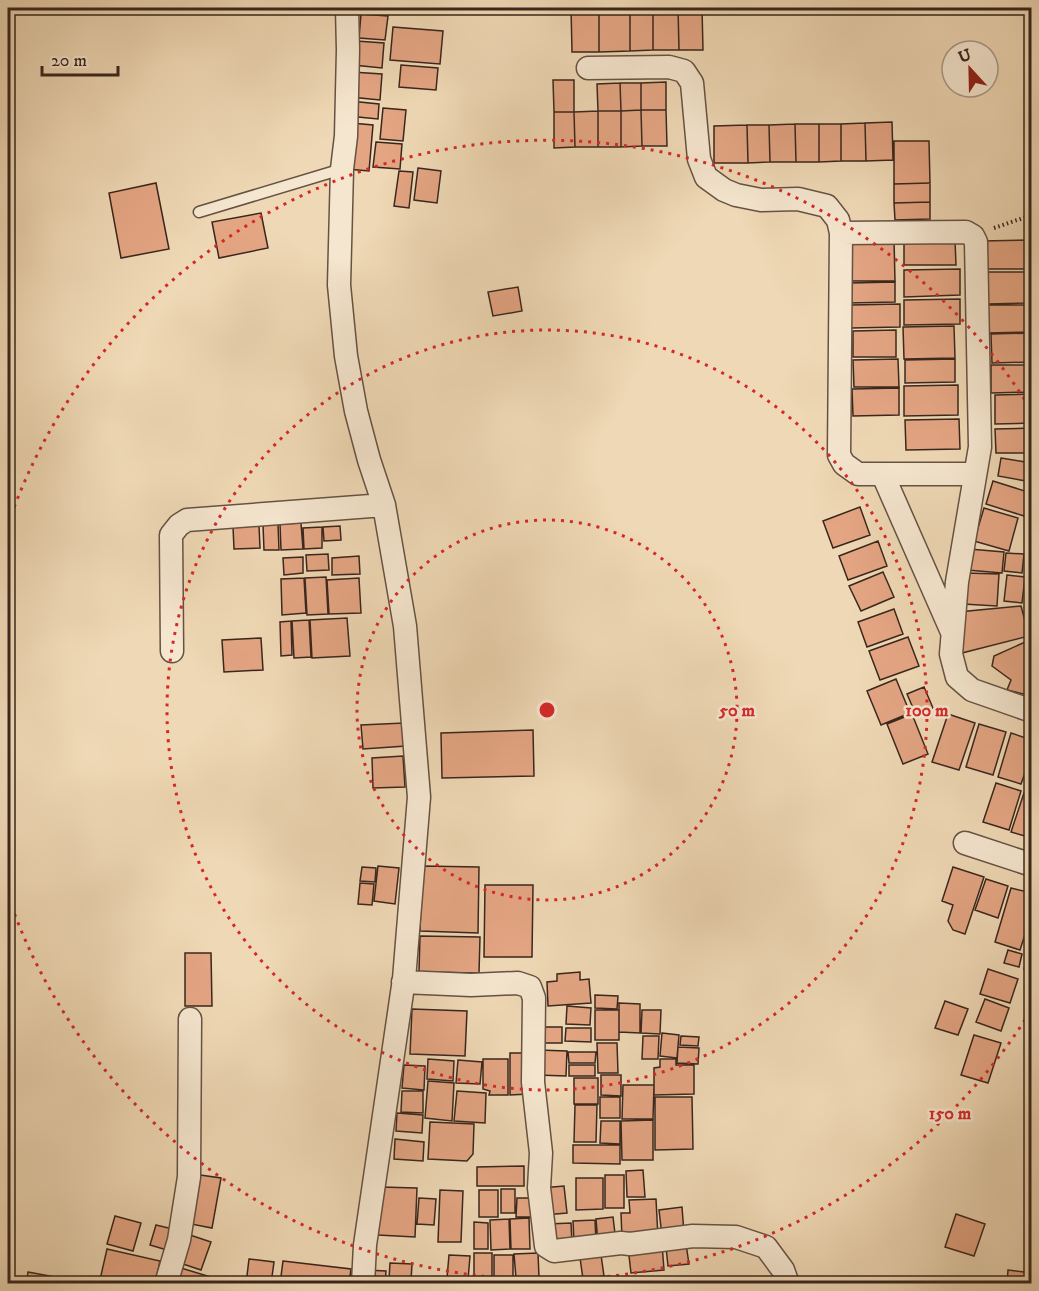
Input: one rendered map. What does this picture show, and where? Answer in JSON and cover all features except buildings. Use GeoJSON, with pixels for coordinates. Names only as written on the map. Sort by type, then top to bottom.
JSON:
{"type":"FeatureCollection","features":[{"type":"Feature","properties":{"kind":"street"},"geometry":{"type":"LineString","coordinates":[[347,8],[346,136],[342,169],[339,285],[346,356],[358,420],[384,505],[405,626],[419,797],[403,982],[365,1245],[363,1284]]}},
{"type":"Feature","properties":{"kind":"street"},"geometry":{"type":"LineString","coordinates":[[588,69],[669,67],[684,71],[692,82],[699,159],[706,177],[724,190],[736,195],[760,200],[798,199],[827,206],[838,220],[841,233],[839,455],[844,464],[858,474],[883,476],[974,474]]}},
{"type":"Feature","properties":{"kind":"street"},"geometry":{"type":"LineString","coordinates":[[841,233],[966,232],[973,236],[976,242],[980,447],[957,582],[951,654],[957,677],[972,690],[1032,711]]}},
{"type":"Feature","properties":{"kind":"street"},"geometry":{"type":"LineString","coordinates":[[883,476],[952,633]]}},
{"type":"Feature","properties":{"kind":"street"},"geometry":{"type":"LineString","coordinates":[[172,651],[171,535],[186,520],[384,505]]}},
{"type":"Feature","properties":{"kind":"street"},"geometry":{"type":"LineString","coordinates":[[965,843],[1032,865]]}},
{"type":"Feature","properties":{"kind":"street"},"geometry":{"type":"LineString","coordinates":[[403,982],[471,985],[518,983],[530,987],[534,998],[533,1082],[541,1153],[539,1188],[546,1246],[554,1251],[693,1236],[736,1237],[766,1247],[783,1270],[789,1284]]}},
{"type":"Feature","properties":{"kind":"street"},"geometry":{"type":"LineString","coordinates":[[166,1284],[179,1240],[189,1177],[190,1019]]}},
{"type":"Feature","properties":{"kind":"lane"},"geometry":{"type":"LineString","coordinates":[[199,212],[342,169]]}},
{"type":"Feature","properties":{"kind":"path"},"geometry":{"type":"LineString","coordinates":[[973,236],[1032,214]]}},
{"type":"Feature","properties":{"kind":"path"},"geometry":{"type":"LineString","coordinates":[[1032,558],[1025,611],[1028,629],[1032,632]]}}]}
